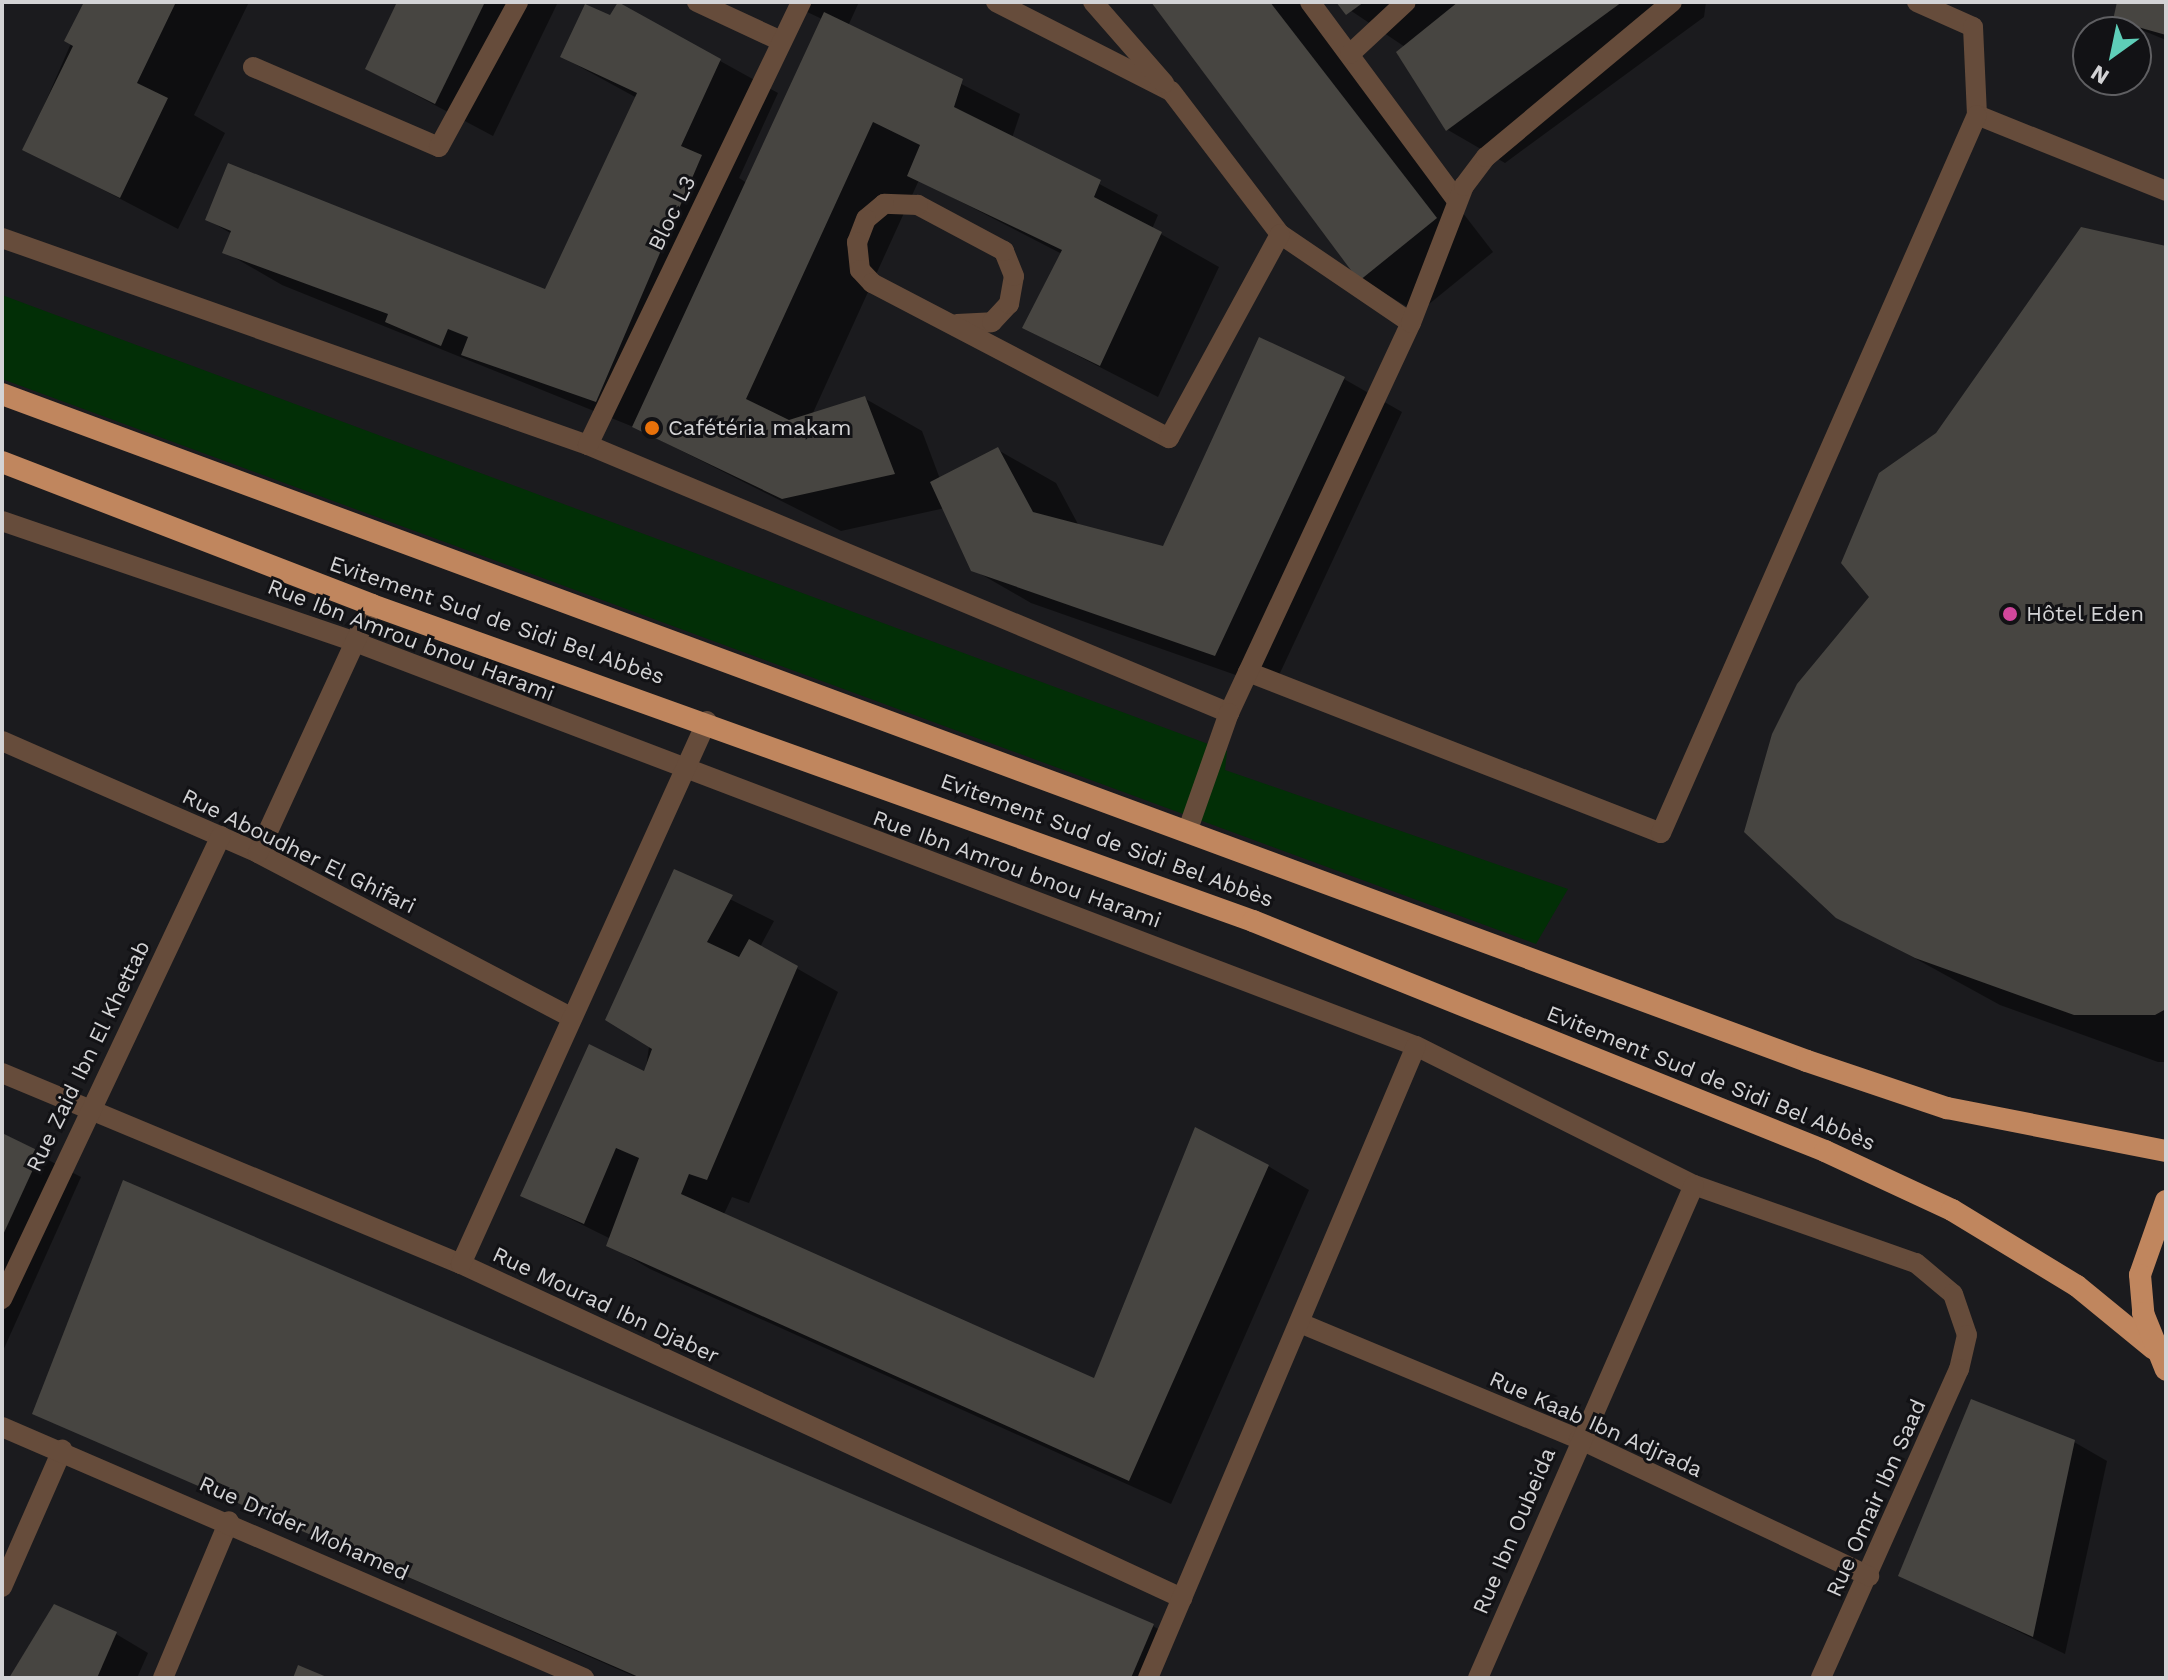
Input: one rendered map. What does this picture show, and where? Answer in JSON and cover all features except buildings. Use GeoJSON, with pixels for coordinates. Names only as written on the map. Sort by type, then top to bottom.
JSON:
{"type":"FeatureCollection","features":[{"type":"Feature","properties":{"kind":"highway","name":"Evitement Sud de Sidi Bel Abbès"},"geometry":{"type":"LineString","coordinates":[[2,394],[1187,832],[1947,1108],[2166,1151]]}},
{"type":"Feature","properties":{"kind":"highway","name":"Evitement Sud de Sidi Bel Abbès"},"geometry":{"type":"LineString","coordinates":[[2,462],[372,605],[707,721],[1253,921],[1825,1151],[1952,1210],[2077,1286],[2154,1349]]}},
{"type":"Feature","properties":{"kind":"highway"},"geometry":{"type":"LineString","coordinates":[[2166,1201],[2147,1238],[2140,1275],[2154,1349],[2166,1370]]}},
{"type":"Feature","properties":{"kind":"street"},"geometry":{"type":"LineString","coordinates":[[253,67],[439,147],[518,2]]}},
{"type":"Feature","properties":{"kind":"street"},"geometry":{"type":"LineString","coordinates":[[697,2],[781,41]]}},
{"type":"Feature","properties":{"kind":"street","name":"Bloc L3"},"geometry":{"type":"LineString","coordinates":[[588,445],[801,2]]}},
{"type":"Feature","properties":{"kind":"street"},"geometry":{"type":"LineString","coordinates":[[996,2],[1171,91]]}},
{"type":"Feature","properties":{"kind":"street"},"geometry":{"type":"LineString","coordinates":[[1093,2],[1171,91],[1280,234],[1411,323]]}},
{"type":"Feature","properties":{"kind":"street"},"geometry":{"type":"LineString","coordinates":[[1310,2],[1457,201]]}},
{"type":"Feature","properties":{"kind":"street"},"geometry":{"type":"LineString","coordinates":[[1350,54],[1406,2]]}},
{"type":"Feature","properties":{"kind":"street"},"geometry":{"type":"LineString","coordinates":[[1187,832],[1229,713],[1411,323],[1457,201],[1486,157],[1672,2]]}},
{"type":"Feature","properties":{"kind":"street"},"geometry":{"type":"LineString","coordinates":[[1248,672],[1661,833],[1977,115],[1973,27],[1917,2]]}},
{"type":"Feature","properties":{"kind":"street"},"geometry":{"type":"LineString","coordinates":[[1977,115],[2166,191]]}},
{"type":"Feature","properties":{"kind":"street"},"geometry":{"type":"LineString","coordinates":[[957,324],[981,326],[1009,304],[1014,276],[1004,251],[918,205],[884,204],[861,229],[860,270],[880,288],[957,324],[1169,438],[1280,234]]}},
{"type":"Feature","properties":{"kind":"street"},"geometry":{"type":"LineString","coordinates":[[2,238],[588,445],[1229,713]]}},
{"type":"Feature","properties":{"kind":"street","name":"Rue Ibn Amrou bnou Harami"},"geometry":{"type":"LineString","coordinates":[[2,521],[355,642],[683,771],[1416,1046],[1694,1185],[1916,1263],[1953,1294],[1967,1335]]}},
{"type":"Feature","properties":{"kind":"street"},"geometry":{"type":"LineString","coordinates":[[258,853],[372,605]]}},
{"type":"Feature","properties":{"kind":"street"},"geometry":{"type":"LineString","coordinates":[[461,1264],[569,1016],[707,721]]}},
{"type":"Feature","properties":{"kind":"street","name":"Rue Aboudher El Ghifari"},"geometry":{"type":"LineString","coordinates":[[2,741],[258,853],[569,1016]]}},
{"type":"Feature","properties":{"kind":"street","name":"Rue Zaid Ibn El Khettab"},"geometry":{"type":"LineString","coordinates":[[2,1299],[86,1108],[221,836]]}},
{"type":"Feature","properties":{"kind":"street"},"geometry":{"type":"LineString","coordinates":[[1148,1678],[1416,1046]]}},
{"type":"Feature","properties":{"kind":"street","name":"Rue Mourad Ibn Djaber"},"geometry":{"type":"LineString","coordinates":[[2,1073],[461,1264],[1182,1598]]}},
{"type":"Feature","properties":{"kind":"street","name":"Rue Ibn Oubeida"},"geometry":{"type":"LineString","coordinates":[[1478,1678],[1579,1439],[1694,1185]]}},
{"type":"Feature","properties":{"kind":"street","name":"Rue Kaab Ibn Adjrada"},"geometry":{"type":"LineString","coordinates":[[1300,1323],[1579,1439],[1869,1576]]}},
{"type":"Feature","properties":{"kind":"street","name":"Rue Omair Ibn Saad"},"geometry":{"type":"LineString","coordinates":[[1821,1678],[1869,1576],[1967,1335]]}},
{"type":"Feature","properties":{"kind":"street","name":"Rue Drider Mohamed"},"geometry":{"type":"LineString","coordinates":[[2,1427],[229,1521],[584,1678]]}},
{"type":"Feature","properties":{"kind":"street"},"geometry":{"type":"LineString","coordinates":[[2,1587],[62,1450]]}},
{"type":"Feature","properties":{"kind":"street"},"geometry":{"type":"LineString","coordinates":[[163,1678],[229,1521]]}},
{"type":"Feature","properties":{"kind":"green space"},"geometry":{"type":"Polygon","coordinates":[[[2,295],[1227,751],[1225,770],[1568,889],[1536,944],[2,379],[2,295]]]}},
{"type":"Feature","properties":{"kind":"place","name":"Cafétéria makam"},"geometry":{"type":"Point","coordinates":[652,428]}},
{"type":"Feature","properties":{"kind":"place","name":"Hôtel Eden"},"geometry":{"type":"Point","coordinates":[2010,614]}}]}
